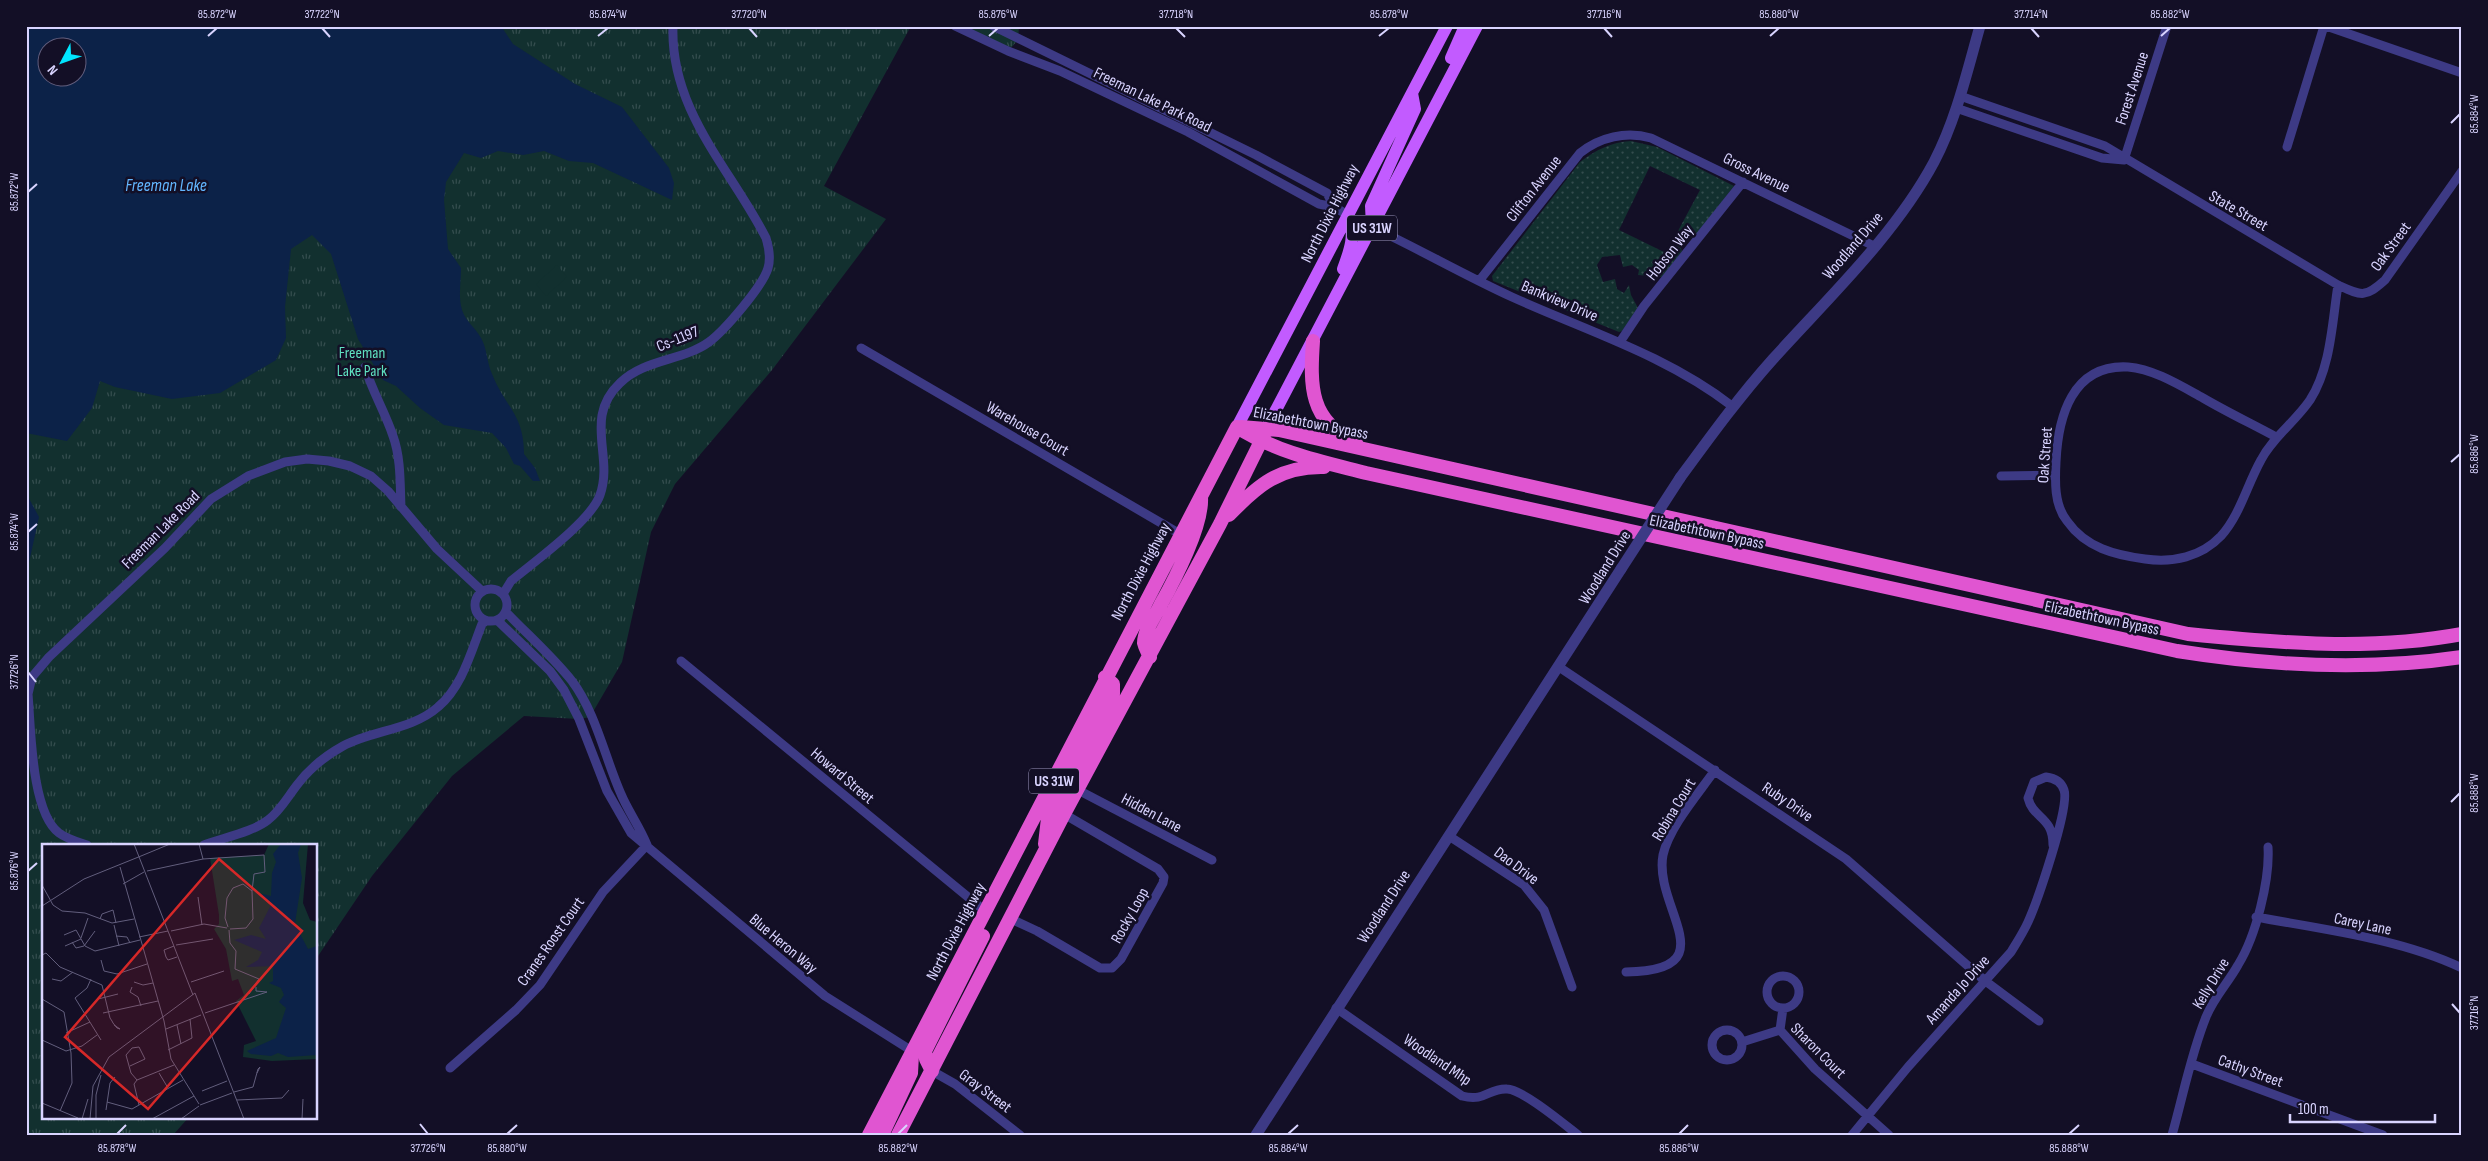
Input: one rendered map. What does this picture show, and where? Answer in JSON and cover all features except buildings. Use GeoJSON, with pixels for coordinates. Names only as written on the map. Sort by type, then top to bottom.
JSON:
{"type":"FeatureCollection","features":[{"type":"Feature","properties":{"kind":"highway"},"geometry":{"type":"LineString","coordinates":[[1314,338],[1311,372],[1312,390],[1324,418],[1332,429],[1343,437],[1384,454]]}},
{"type":"Feature","properties":{"kind":"highway","name":"Elizabethtown Bypass"},"geometry":{"type":"LineString","coordinates":[[1237,427],[1263,436],[1384,454],[2188,634],[2256,642],[2333,645],[2424,640],[2462,634]]}},
{"type":"Feature","properties":{"kind":"highway","name":"North Dixie Highway"},"geometry":{"type":"LineString","coordinates":[[869,1135],[1200,494],[1237,427]]}},
{"type":"Feature","properties":{"kind":"highway","name":"Elizabethtown Bypass"},"geometry":{"type":"LineString","coordinates":[[1263,436],[1296,455],[1366,473],[1951,603],[2201,655],[2275,664],[2344,666],[2462,657]]}},
{"type":"Feature","properties":{"kind":"highway","name":"US 31W"},"geometry":{"type":"LineString","coordinates":[[898,1135],[1064,814],[1220,524],[1263,436]]}},
{"type":"Feature","properties":{"kind":"highway"},"geometry":{"type":"LineString","coordinates":[[1220,524],[1251,492],[1278,474],[1311,466],[1366,473]]}},
{"type":"Feature","properties":{"kind":"highway"},"geometry":{"type":"LineString","coordinates":[[1150,656],[1144,642],[1146,633],[1168,593],[1196,526],[1202,510],[1200,494]]}},
{"type":"Feature","properties":{"kind":"highway"},"geometry":{"type":"LineString","coordinates":[[1044,852],[1048,818],[1113,694],[1113,684],[1105,677]]}},
{"type":"Feature","properties":{"kind":"highway"},"geometry":{"type":"LineString","coordinates":[[932,1071],[926,1059],[925,1051],[929,1041],[1025,855],[1052,783]]}},
{"type":"Feature","properties":{"kind":"highway"},"geometry":{"type":"LineString","coordinates":[[882,1135],[911,1073],[912,1051]]}},
{"type":"Feature","properties":{"kind":"main road","name":"North Dixie Highway"},"geometry":{"type":"LineString","coordinates":[[1237,427],[1447,26]]}},
{"type":"Feature","properties":{"kind":"main road"},"geometry":{"type":"LineString","coordinates":[[1420,134],[1418,122],[1452,57],[1465,26]]}},
{"type":"Feature","properties":{"kind":"main road","name":"US 31W"},"geometry":{"type":"LineString","coordinates":[[1263,436],[1477,26]]}},
{"type":"Feature","properties":{"kind":"main road"},"geometry":{"type":"LineString","coordinates":[[1372,227],[1371,206],[1414,109],[1412,93]]}},
{"type":"Feature","properties":{"kind":"main road"},"geometry":{"type":"LineString","coordinates":[[1314,338],[1314,321],[1343,268],[1350,247],[1353,228],[1348,215]]}},
{"type":"Feature","properties":{"kind":"street","name":"Cs-1197"},"geometry":{"type":"LineString","coordinates":[[503,594],[511,581],[586,516],[600,496],[604,474],[600,424],[602,412],[620,382],[637,371],[709,342],[740,309],[768,268],[769,249],[766,238],[717,160],[691,110],[676,59],[673,26]]}},
{"type":"Feature","properties":{"kind":"street","name":"Freeman Lake Park Road"},"geometry":{"type":"LineString","coordinates":[[955,26],[1008,51],[1077,79],[1188,132],[1318,204],[1334,207],[1348,215]]}},
{"type":"Feature","properties":{"kind":"street","name":"Freeman Lake Park Road"},"geometry":{"type":"LineString","coordinates":[[993,26],[1256,155],[1326,193],[1334,207]]}},
{"type":"Feature","properties":{"kind":"street","name":"Woodland Drive"},"geometry":{"type":"LineString","coordinates":[[1256,1135],[1336,1008],[1680,478],[1732,406],[1874,246],[1917,190],[1941,146],[1956,108],[1980,26]]}},
{"type":"Feature","properties":{"kind":"street","name":"Forest Avenue"},"geometry":{"type":"LineString","coordinates":[[2124,160],[2167,26]]}},
{"type":"Feature","properties":{"kind":"street"},"geometry":{"type":"LineString","coordinates":[[2287,147],[2325,26],[2462,73]]}},
{"type":"Feature","properties":{"kind":"street","name":"State Street"},"geometry":{"type":"LineString","coordinates":[[1960,96],[2105,146],[2124,160],[2338,285]]}},
{"type":"Feature","properties":{"kind":"street","name":"State Street"},"geometry":{"type":"LineString","coordinates":[[1956,108],[2102,158],[2124,160]]}},
{"type":"Feature","properties":{"kind":"street","name":"Gross Avenue"},"geometry":{"type":"LineString","coordinates":[[1625,136],[1651,138],[1874,246]]}},
{"type":"Feature","properties":{"kind":"street","name":"Clifton Avenue"},"geometry":{"type":"LineString","coordinates":[[1479,281],[1580,154],[1594,143],[1625,136]]}},
{"type":"Feature","properties":{"kind":"street","name":"Oak Street"},"geometry":{"type":"LineString","coordinates":[[2276,437],[2160,376],[2138,368],[2117,367],[2088,378],[2071,396],[2059,429],[2055,475],[2056,493],[2066,521],[2084,540],[2112,554],[2161,561],[2183,558],[2204,551],[2226,530],[2237,513],[2261,459],[2276,437],[2308,402],[2319,383],[2326,362],[2338,285],[2364,294],[2374,290],[2385,280],[2462,171]]}},
{"type":"Feature","properties":{"kind":"street","name":"Hobson Way"},"geometry":{"type":"LineString","coordinates":[[1620,342],[1644,306],[1743,182]]}},
{"type":"Feature","properties":{"kind":"street","name":"Bankview Drive"},"geometry":{"type":"LineString","coordinates":[[1372,227],[1479,281],[1663,361],[1706,387],[1732,406]]}},
{"type":"Feature","properties":{"kind":"street","name":"Warehouse Court"},"geometry":{"type":"LineString","coordinates":[[861,348],[1180,534]]}},
{"type":"Feature","properties":{"kind":"street"},"geometry":{"type":"LineString","coordinates":[[365,367],[371,388],[394,438],[399,468],[401,507]]}},
{"type":"Feature","properties":{"kind":"street","name":"Freeman Lake Road"},"geometry":{"type":"LineString","coordinates":[[86,844],[59,833],[47,818],[39,801],[27,685],[49,656],[169,544],[211,499],[248,476],[276,464],[296,460],[334,462],[350,466],[371,476],[437,549],[482,591]]}},
{"type":"Feature","properties":{"kind":"street"},"geometry":{"type":"LineString","coordinates":[[2001,476],[2055,475]]}},
{"type":"Feature","properties":{"kind":"street"},"geometry":{"type":"LineString","coordinates":[[492,589],[503,594],[507,600],[506,612],[498,620],[486,620],[478,616],[475,609],[477,597],[482,591],[492,589]]}},
{"type":"Feature","properties":{"kind":"street","name":"Blue Heron Way"},"geometry":{"type":"LineString","coordinates":[[506,612],[551,657],[573,683],[590,717],[621,796],[641,829],[647,845]]}},
{"type":"Feature","properties":{"kind":"street"},"geometry":{"type":"LineString","coordinates":[[207,844],[265,822],[280,809],[305,775],[322,759],[343,746],[376,732],[419,720],[438,707],[457,682],[482,624],[486,620]]}},
{"type":"Feature","properties":{"kind":"street","name":"Blue Heron Way"},"geometry":{"type":"LineString","coordinates":[[498,620],[550,672],[564,690],[579,719],[607,791],[631,833],[825,996],[912,1051]]}},
{"type":"Feature","properties":{"kind":"street","name":"Howard Street"},"geometry":{"type":"LineString","coordinates":[[681,661],[985,911]]}},
{"type":"Feature","properties":{"kind":"street","name":"Ruby Drive"},"geometry":{"type":"LineString","coordinates":[[1559,667],[1846,859],[1984,980],[2039,1021]]}},
{"type":"Feature","properties":{"kind":"street","name":"Robina Court"},"geometry":{"type":"LineString","coordinates":[[1626,972],[1660,969],[1671,963],[1679,953],[1681,941],[1663,878],[1663,856],[1674,830],[1715,770]]}},
{"type":"Feature","properties":{"kind":"street","name":"Amanda Jo Drive"},"geometry":{"type":"LineString","coordinates":[[1852,1135],[1984,980],[2011,952],[2024,932],[2038,895],[2053,845],[2065,797],[2059,782],[2046,777],[2034,782],[2028,798],[2034,810],[2049,824],[2053,845]]}},
{"type":"Feature","properties":{"kind":"street","name":"Hidden Lane"},"geometry":{"type":"LineString","coordinates":[[1078,790],[1212,860]]}},
{"type":"Feature","properties":{"kind":"street","name":"Rocky Loop"},"geometry":{"type":"LineString","coordinates":[[1011,919],[1037,931],[1100,968],[1112,968],[1121,960],[1163,884],[1164,877],[1158,869],[1064,814]]}},
{"type":"Feature","properties":{"kind":"street","name":"Dao Drive"},"geometry":{"type":"LineString","coordinates":[[1449,836],[1524,885],[1536,899],[1544,910],[1572,987]]}},
{"type":"Feature","properties":{"kind":"street","name":"Cranes Roost Court"},"geometry":{"type":"LineString","coordinates":[[450,1068],[516,1010],[540,985],[603,892],[647,845]]}},
{"type":"Feature","properties":{"kind":"street","name":"Kelly Drive"},"geometry":{"type":"LineString","coordinates":[[2172,1135],[2208,1012],[2244,955],[2256,918],[2269,865],[2268,847]]}},
{"type":"Feature","properties":{"kind":"street","name":"Carey Lane"},"geometry":{"type":"LineString","coordinates":[[2256,918],[2389,943],[2419,951],[2462,968]]}},
{"type":"Feature","properties":{"kind":"street","name":"Woodland Mhp"},"geometry":{"type":"LineString","coordinates":[[1336,1008],[1462,1096],[1481,1098],[1501,1089],[1516,1091],[1578,1135]]}},
{"type":"Feature","properties":{"kind":"street"},"geometry":{"type":"LineString","coordinates":[[1780,1030],[1783,1008]]}},
{"type":"Feature","properties":{"kind":"street","name":"Sharon Court"},"geometry":{"type":"LineString","coordinates":[[1742,1042],[1780,1030],[1814,1069],[1889,1135]]}},
{"type":"Feature","properties":{"kind":"street","name":"Cathy Street"},"geometry":{"type":"LineString","coordinates":[[2192,1064],[2384,1135]]}},
{"type":"Feature","properties":{"kind":"street","name":"Gray Street"},"geometry":{"type":"LineString","coordinates":[[932,1071],[955,1084],[1020,1135]]}},
{"type":"Feature","properties":{"kind":"green space","name":"Freeman Lake Park"},"geometry":{"type":"Polygon","coordinates":[[[26,26],[911,26],[824,186],[886,219],[772,370],[675,484],[651,532],[622,662],[590,717],[579,719],[524,716],[452,776],[372,876],[318,956],[318,844],[42,844],[42,1118],[188,1118],[173,1135],[26,1135],[26,26]]]}},
{"type":"Feature","properties":{"kind":"green space"},"geometry":{"type":"Polygon","coordinates":[[[952,26],[1019,26],[1018,40],[1008,51],[952,26]]]}},
{"type":"Feature","properties":{"kind":"green space"},"geometry":{"type":"Polygon","coordinates":[[[1631,141],[1657,147],[1734,186],[1695,237],[1688,238],[1680,236],[1678,231],[1700,190],[1650,166],[1619,230],[1666,253],[1673,243],[1680,246],[1682,251],[1662,277],[1638,275],[1639,270],[1632,265],[1623,267],[1620,255],[1602,257],[1597,265],[1603,282],[1615,279],[1617,289],[1624,293],[1629,285],[1631,295],[1638,308],[1622,331],[1619,332],[1493,281],[1492,276],[1580,162],[1604,147],[1631,141]]]}},
{"type":"Feature","properties":{"kind":"green space"},"geometry":{"type":"Polygon","coordinates":[[[557,265],[567,277],[546,296],[536,284],[557,265]]]}},
{"type":"Feature","properties":{"kind":"water","name":"Freeman Lake"},"geometry":{"type":"Polygon","coordinates":[[[26,26],[501,26],[513,44],[575,84],[622,107],[669,168],[674,183],[672,200],[593,163],[569,161],[544,151],[523,155],[498,151],[481,158],[464,153],[446,182],[444,200],[448,249],[461,268],[460,295],[462,310],[483,342],[492,374],[521,429],[524,454],[535,468],[540,481],[533,481],[520,466],[514,464],[506,448],[492,433],[444,425],[420,408],[396,386],[383,380],[358,339],[331,254],[312,235],[291,249],[285,307],[286,338],[276,360],[220,393],[172,399],[115,387],[100,381],[92,408],[67,441],[26,433],[26,26]]]}},
{"type":"Feature","properties":{"kind":"water"},"geometry":{"type":"Polygon","coordinates":[[[26,493],[39,517],[26,576],[26,493]]]}}]}
